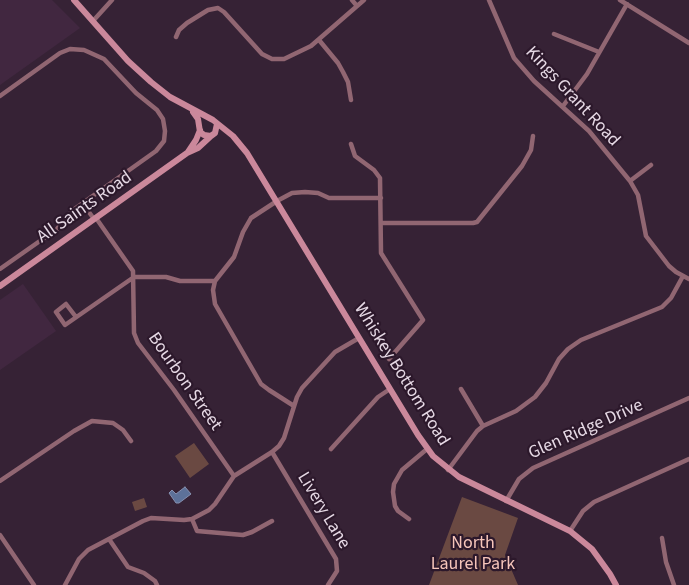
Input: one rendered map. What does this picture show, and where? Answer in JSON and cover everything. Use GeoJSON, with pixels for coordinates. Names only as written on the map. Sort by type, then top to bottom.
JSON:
{"type":"FeatureCollection","features":[{"type":"Feature","properties":{"kind":"street"},"geometry":{"type":"LineString","coordinates":[[74,0],[128,61],[151,82],[190,109],[216,124],[217,130],[212,136]]}},
{"type":"Feature","properties":{"kind":"street"},"geometry":{"type":"LineString","coordinates":[[93,21],[112,0]]}},
{"type":"Feature","properties":{"kind":"street"},"geometry":{"type":"LineString","coordinates":[[352,0],[358,6]]}},
{"type":"Feature","properties":{"kind":"street"},"geometry":{"type":"LineString","coordinates":[[176,37],[179,30],[187,23],[214,8],[224,12],[257,50],[266,57],[278,60],[284,59],[302,51],[319,40],[364,0]]}},
{"type":"Feature","properties":{"kind":"street","name":"Kings Grant Road"},"geometry":{"type":"LineString","coordinates":[[489,0],[514,58],[534,81],[589,130],[630,181],[638,195],[646,236],[669,266],[689,279]]}},
{"type":"Feature","properties":{"kind":"street"},"geometry":{"type":"LineString","coordinates":[[620,0],[689,43]]}},
{"type":"Feature","properties":{"kind":"street"},"geometry":{"type":"LineString","coordinates":[[563,106],[580,84],[627,4]]}},
{"type":"Feature","properties":{"kind":"street"},"geometry":{"type":"LineString","coordinates":[[554,34],[599,52]]}},
{"type":"Feature","properties":{"kind":"street"},"geometry":{"type":"LineString","coordinates":[[319,40],[344,72],[349,85],[351,100]]}},
{"type":"Feature","properties":{"kind":"street"},"geometry":{"type":"LineString","coordinates":[[0,96],[60,53],[70,49],[77,49],[104,59],[136,93],[161,114],[166,131],[161,146],[84,204],[73,210],[57,229],[0,269]]}},
{"type":"Feature","properties":{"kind":"street"},"geometry":{"type":"LineString","coordinates":[[190,109],[197,117],[204,135],[224,135],[238,142]]}},
{"type":"Feature","properties":{"kind":"street"},"geometry":{"type":"LineString","coordinates":[[200,128],[203,120],[210,119]]}},
{"type":"Feature","properties":{"kind":"street","name":"Whiskey Bottom Road"},"geometry":{"type":"LineString","coordinates":[[216,124],[233,136],[247,153],[427,449],[448,470],[473,485],[570,531],[592,549],[616,585]]}},
{"type":"Feature","properties":{"kind":"street","name":"All Saints Road"},"geometry":{"type":"LineString","coordinates":[[187,153],[196,140],[200,128]]}},
{"type":"Feature","properties":{"kind":"street","name":"All Saints Road"},"geometry":{"type":"LineString","coordinates":[[0,286],[187,153],[198,148],[212,136]]}},
{"type":"Feature","properties":{"kind":"street"},"geometry":{"type":"LineString","coordinates":[[381,222],[477,222],[522,166],[531,150],[533,136]]}},
{"type":"Feature","properties":{"kind":"street"},"geometry":{"type":"LineString","coordinates":[[351,144],[355,156],[378,173],[381,182],[381,253],[423,320],[389,359]]}},
{"type":"Feature","properties":{"kind":"street"},"geometry":{"type":"LineString","coordinates":[[630,181],[651,165]]}},
{"type":"Feature","properties":{"kind":"street"},"geometry":{"type":"LineString","coordinates":[[294,406],[262,384],[215,304],[213,290],[215,281],[234,257],[243,232],[251,218],[292,193],[318,193],[329,198],[381,198]]}},
{"type":"Feature","properties":{"kind":"street","name":"Bourbon Street"},"geometry":{"type":"LineString","coordinates":[[84,204],[131,266],[134,277],[134,333],[138,344],[174,390],[234,476]]}},
{"type":"Feature","properties":{"kind":"street"},"geometry":{"type":"LineString","coordinates":[[448,470],[473,436],[483,426],[516,411],[530,402],[546,383],[563,354],[574,344],[662,307],[671,298],[683,276]]}},
{"type":"Feature","properties":{"kind":"street"},"geometry":{"type":"LineString","coordinates":[[76,317],[66,304],[56,312],[65,325],[134,277],[166,277],[180,281],[215,281]]}},
{"type":"Feature","properties":{"kind":"street"},"geometry":{"type":"LineString","coordinates":[[66,585],[83,555],[88,550],[148,519],[192,519],[209,510],[234,476],[272,452],[284,438],[302,388],[335,352],[359,338]]}},
{"type":"Feature","properties":{"kind":"street"},"geometry":{"type":"LineString","coordinates":[[331,449],[378,397],[390,389]]}},
{"type":"Feature","properties":{"kind":"street"},"geometry":{"type":"LineString","coordinates":[[460,390],[483,426]]}},
{"type":"Feature","properties":{"kind":"street","name":"Glen Ridge Drive"},"geometry":{"type":"LineString","coordinates":[[506,501],[519,479],[533,468],[689,398]]}},
{"type":"Feature","properties":{"kind":"street"},"geometry":{"type":"LineString","coordinates":[[0,480],[92,421],[113,423],[123,430],[131,441]]}},
{"type":"Feature","properties":{"kind":"street"},"geometry":{"type":"LineString","coordinates":[[409,519],[398,511],[395,506],[394,484],[402,470],[427,449]]}},
{"type":"Feature","properties":{"kind":"street","name":"Livery Lane"},"geometry":{"type":"LineString","coordinates":[[272,452],[336,558],[337,570],[328,585]]}},
{"type":"Feature","properties":{"kind":"street"},"geometry":{"type":"LineString","coordinates":[[570,531],[583,511],[594,502],[689,458]]}},
{"type":"Feature","properties":{"kind":"street"},"geometry":{"type":"LineString","coordinates":[[192,519],[197,531],[243,535],[272,521]]}},
{"type":"Feature","properties":{"kind":"street"},"geometry":{"type":"LineString","coordinates":[[0,535],[34,585]]}},
{"type":"Feature","properties":{"kind":"street"},"geometry":{"type":"LineString","coordinates":[[662,538],[666,562],[674,585]]}},
{"type":"Feature","properties":{"kind":"street"},"geometry":{"type":"LineString","coordinates":[[109,539],[128,567],[144,573],[156,583]]}},
{"type":"Feature","properties":{"kind":"shaded area"},"geometry":{"type":"Polygon","coordinates":[[[0,0],[52,0],[80,28],[0,85],[0,0]]]}},
{"type":"Feature","properties":{"kind":"shaded area"},"geometry":{"type":"Polygon","coordinates":[[[23,284],[56,331],[0,370],[0,300],[23,284]]]}},
{"type":"Feature","properties":{"kind":"green space"},"geometry":{"type":"Polygon","coordinates":[[[194,443],[209,464],[190,478],[175,456],[194,443]]]}},
{"type":"Feature","properties":{"kind":"green space","name":"North Laurel Park"},"geometry":{"type":"Polygon","coordinates":[[[462,497],[518,518],[505,555],[518,585],[429,585],[462,497]]]}},
{"type":"Feature","properties":{"kind":"green space"},"geometry":{"type":"Polygon","coordinates":[[[144,498],[147,507],[135,511],[132,502],[144,498]]]}},
{"type":"Feature","properties":{"kind":"water"},"geometry":{"type":"Polygon","coordinates":[[[185,487],[191,494],[179,503],[176,503],[169,493],[172,490],[176,494],[185,487]]]}}]}
